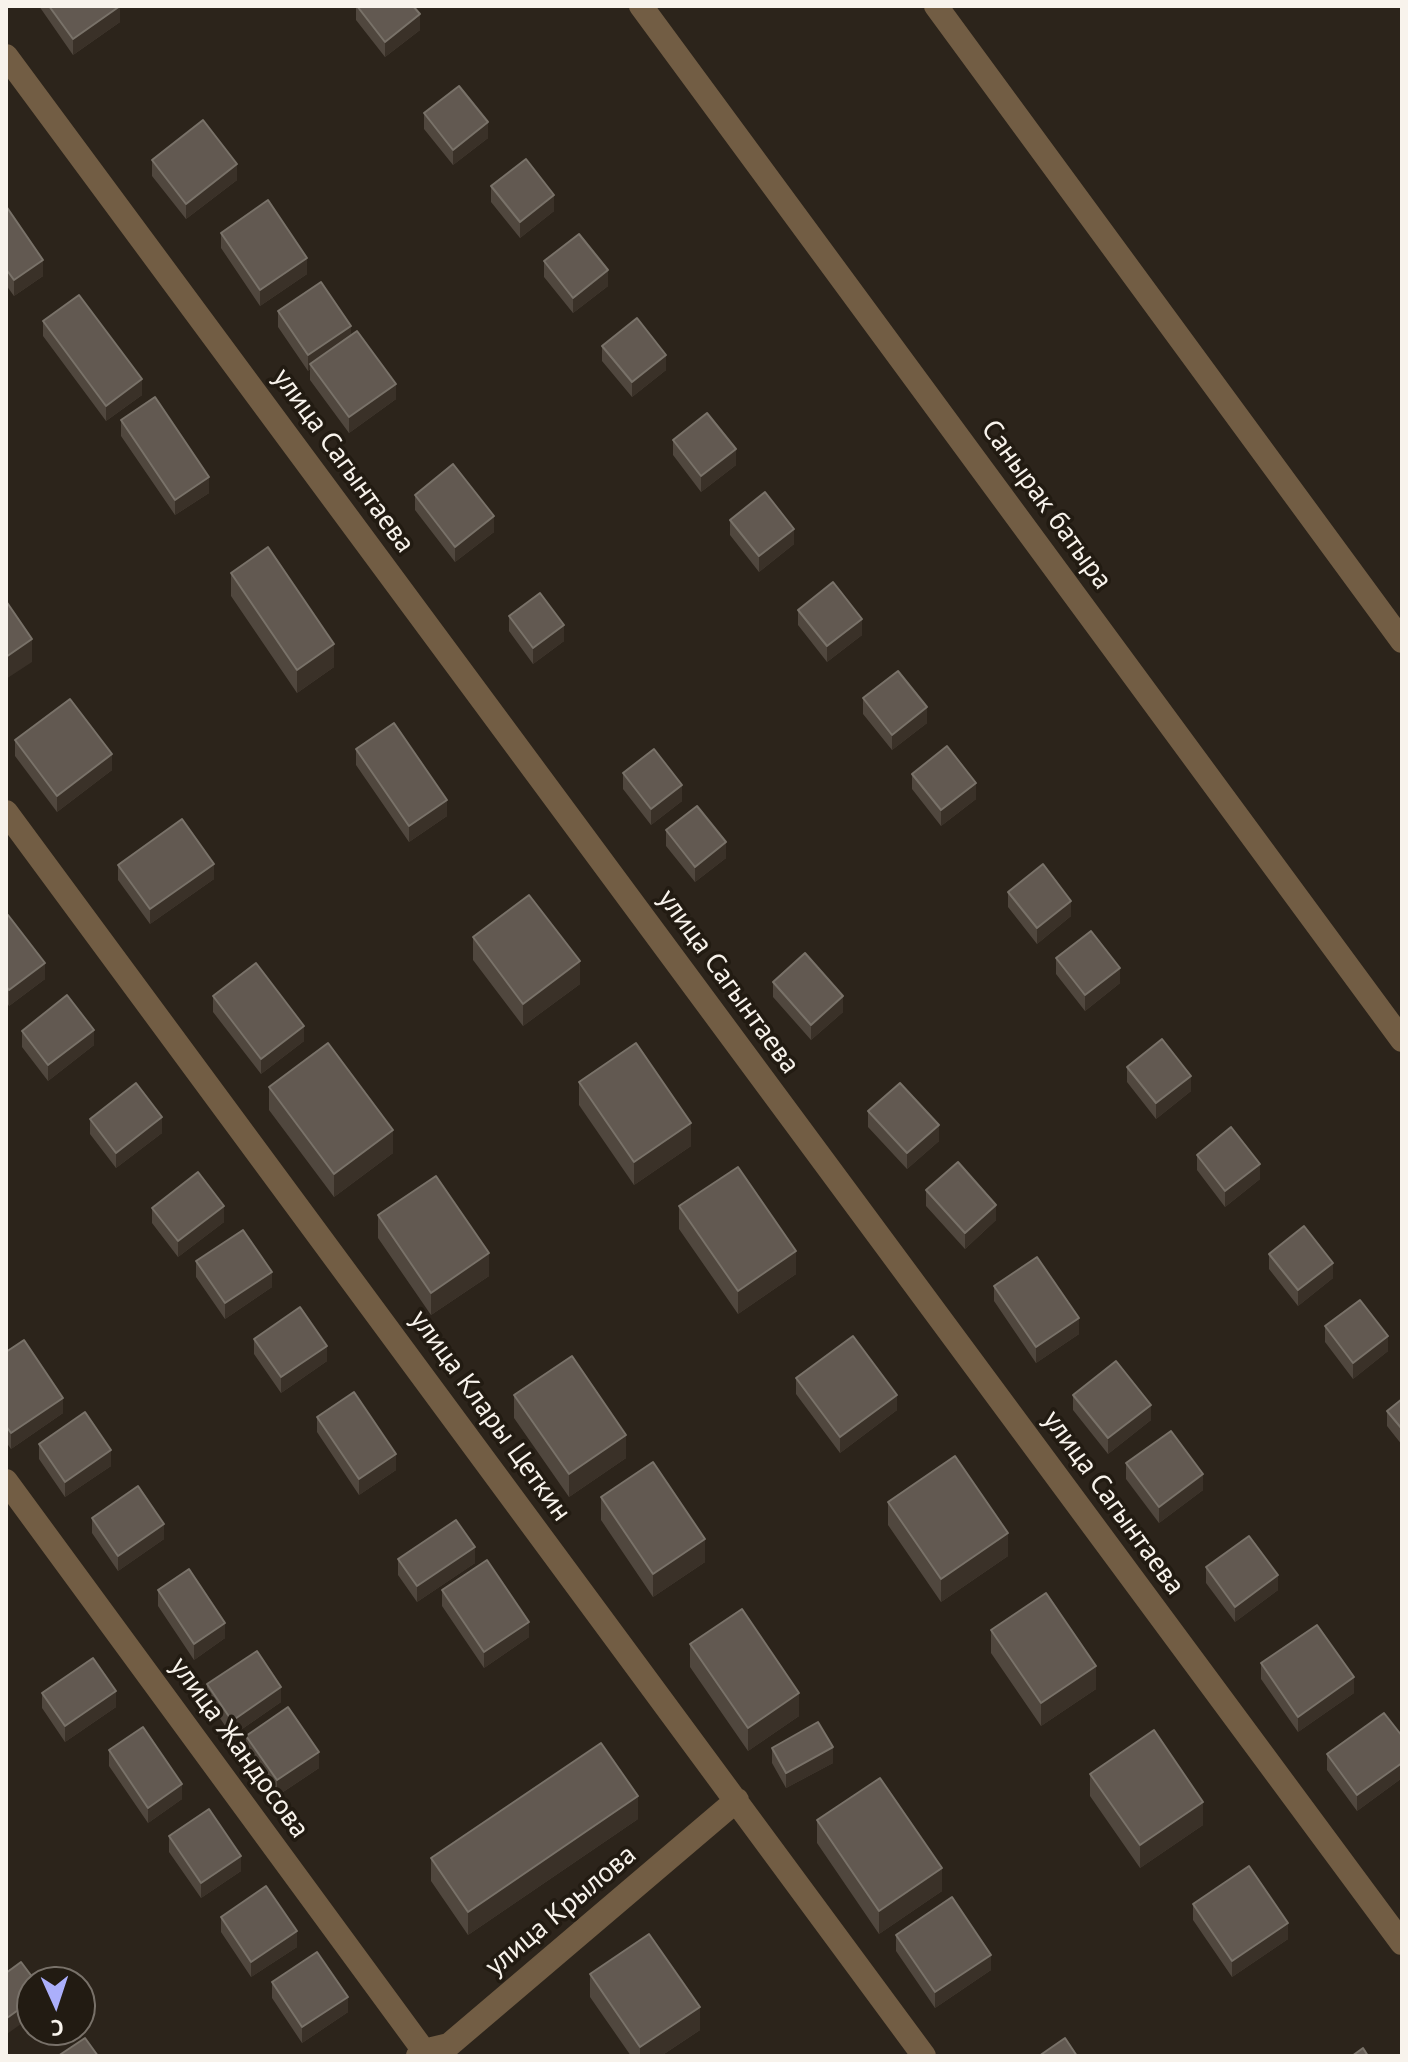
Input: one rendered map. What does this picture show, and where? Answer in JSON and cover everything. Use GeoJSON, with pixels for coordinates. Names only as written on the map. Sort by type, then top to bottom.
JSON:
{"type":"FeatureCollection","features":[{"type":"Feature","properties":{"kind":"street","name":"Санырак батыра"},"geometry":{"type":"LineString","coordinates":[[641,6],[1402,1040]]}},
{"type":"Feature","properties":{"kind":"street"},"geometry":{"type":"LineString","coordinates":[[936,6],[1402,641]]}},
{"type":"Feature","properties":{"kind":"street","name":"улица Сагынтаева"},"geometry":{"type":"LineString","coordinates":[[6,56],[1402,1943]]}},
{"type":"Feature","properties":{"kind":"street","name":"улица Клары Цеткин"},"geometry":{"type":"LineString","coordinates":[[6,812],[924,2056]]}},
{"type":"Feature","properties":{"kind":"street","name":"улица Жандосова"},"geometry":{"type":"LineString","coordinates":[[6,1481],[421,2053]]}},
{"type":"Feature","properties":{"kind":"street","name":"улица Крылова"},"geometry":{"type":"LineString","coordinates":[[421,2053],[453,2051],[737,1800]]}},
{"type":"Feature","properties":{"kind":"building"},"geometry":{"type":"Polygon","coordinates":[[[49,6],[120,6],[73,39],[49,6]]]}},
{"type":"Feature","properties":{"kind":"building"},"geometry":{"type":"Polygon","coordinates":[[[357,6],[413,6],[420,14],[385,42],[357,6]]]}},
{"type":"Feature","properties":{"kind":"building"},"geometry":{"type":"Polygon","coordinates":[[[459,86],[488,122],[453,150],[424,113],[459,86]]]}},
{"type":"Feature","properties":{"kind":"building"},"geometry":{"type":"Polygon","coordinates":[[[203,120],[237,164],[186,204],[152,160],[203,120]]]}},
{"type":"Feature","properties":{"kind":"building"},"geometry":{"type":"Polygon","coordinates":[[[526,159],[554,195],[520,222],[491,186],[526,159]]]}},
{"type":"Feature","properties":{"kind":"building"},"geometry":{"type":"Polygon","coordinates":[[[268,200],[307,258],[260,290],[221,233],[268,200]]]}},
{"type":"Feature","properties":{"kind":"building"},"geometry":{"type":"Polygon","coordinates":[[[6,206],[43,260],[14,280],[6,269],[6,206]]]}},
{"type":"Feature","properties":{"kind":"building"},"geometry":{"type":"Polygon","coordinates":[[[579,234],[608,270],[573,298],[544,261],[579,234]]]}},
{"type":"Feature","properties":{"kind":"building"},"geometry":{"type":"Polygon","coordinates":[[[321,282],[351,326],[308,355],[278,311],[321,282]]]}},
{"type":"Feature","properties":{"kind":"building"},"geometry":{"type":"Polygon","coordinates":[[[79,295],[142,379],[106,406],[43,321],[79,295]]]}},
{"type":"Feature","properties":{"kind":"building"},"geometry":{"type":"Polygon","coordinates":[[[637,318],[666,355],[632,382],[602,346],[637,318]]]}},
{"type":"Feature","properties":{"kind":"building"},"geometry":{"type":"Polygon","coordinates":[[[357,331],[396,384],[349,417],[310,364],[357,331]]]}},
{"type":"Feature","properties":{"kind":"building"},"geometry":{"type":"Polygon","coordinates":[[[155,397],[209,477],[175,500],[121,420],[155,397]]]}},
{"type":"Feature","properties":{"kind":"building"},"geometry":{"type":"Polygon","coordinates":[[[707,413],[736,449],[701,476],[673,440],[707,413]]]}},
{"type":"Feature","properties":{"kind":"building"},"geometry":{"type":"Polygon","coordinates":[[[453,464],[494,516],[455,547],[415,495],[453,464]]]}},
{"type":"Feature","properties":{"kind":"building"},"geometry":{"type":"Polygon","coordinates":[[[765,492],[794,529],[759,556],[730,520],[765,492]]]}},
{"type":"Feature","properties":{"kind":"building"},"geometry":{"type":"Polygon","coordinates":[[[268,547],[334,644],[297,670],[231,573],[268,547]]]}},
{"type":"Feature","properties":{"kind":"building"},"geometry":{"type":"Polygon","coordinates":[[[833,582],[862,619],[827,646],[798,610],[833,582]]]}},
{"type":"Feature","properties":{"kind":"building"},"geometry":{"type":"Polygon","coordinates":[[[540,593],[564,625],[533,648],[509,616],[540,593]]]}},
{"type":"Feature","properties":{"kind":"building"},"geometry":{"type":"Polygon","coordinates":[[[6,601],[32,639],[6,657],[6,601]]]}},
{"type":"Feature","properties":{"kind":"building"},"geometry":{"type":"Polygon","coordinates":[[[898,671],[927,707],[892,735],[863,698],[898,671]]]}},
{"type":"Feature","properties":{"kind":"building"},"geometry":{"type":"Polygon","coordinates":[[[70,699],[112,754],[57,796],[15,740],[70,699]]]}},
{"type":"Feature","properties":{"kind":"building"},"geometry":{"type":"Polygon","coordinates":[[[394,723],[447,800],[409,826],[356,749],[394,723]]]}},
{"type":"Feature","properties":{"kind":"building"},"geometry":{"type":"Polygon","coordinates":[[[947,746],[976,783],[941,810],[912,774],[947,746]]]}},
{"type":"Feature","properties":{"kind":"building"},"geometry":{"type":"Polygon","coordinates":[[[654,749],[682,785],[651,809],[623,773],[654,749]]]}},
{"type":"Feature","properties":{"kind":"building"},"geometry":{"type":"Polygon","coordinates":[[[697,806],[726,842],[695,867],[666,830],[697,806]]]}},
{"type":"Feature","properties":{"kind":"building"},"geometry":{"type":"Polygon","coordinates":[[[182,819],[214,864],[150,909],[118,865],[182,819]]]}},
{"type":"Feature","properties":{"kind":"building"},"geometry":{"type":"Polygon","coordinates":[[[1043,864],[1071,901],[1037,928],[1008,892],[1043,864]]]}},
{"type":"Feature","properties":{"kind":"building"},"geometry":{"type":"Polygon","coordinates":[[[529,895],[580,961],[523,1004],[473,937],[529,895]]]}},
{"type":"Feature","properties":{"kind":"building"},"geometry":{"type":"Polygon","coordinates":[[[8,915],[45,963],[9,990],[6,986],[8,915]]]}},
{"type":"Feature","properties":{"kind":"building"},"geometry":{"type":"Polygon","coordinates":[[[1091,931],[1120,968],[1085,995],[1056,958],[1091,931]]]}},
{"type":"Feature","properties":{"kind":"building"},"geometry":{"type":"Polygon","coordinates":[[[805,953],[843,996],[811,1025],[773,982],[805,953]]]}},
{"type":"Feature","properties":{"kind":"building"},"geometry":{"type":"Polygon","coordinates":[[[256,963],[304,1026],[261,1059],[213,996],[256,963]]]}},
{"type":"Feature","properties":{"kind":"building"},"geometry":{"type":"Polygon","coordinates":[[[67,995],[94,1030],[48,1065],[22,1031],[67,995]]]}},
{"type":"Feature","properties":{"kind":"building"},"geometry":{"type":"Polygon","coordinates":[[[1162,1039],[1191,1076],[1156,1103],[1127,1067],[1162,1039]]]}},
{"type":"Feature","properties":{"kind":"building"},"geometry":{"type":"Polygon","coordinates":[[[328,1043],[393,1130],[334,1174],[269,1087],[328,1043]]]}},
{"type":"Feature","properties":{"kind":"building"},"geometry":{"type":"Polygon","coordinates":[[[636,1043],[691,1123],[634,1162],[579,1082],[636,1043]]]}},
{"type":"Feature","properties":{"kind":"building"},"geometry":{"type":"Polygon","coordinates":[[[136,1083],[162,1117],[116,1153],[90,1119],[136,1083]]]}},
{"type":"Feature","properties":{"kind":"building"},"geometry":{"type":"Polygon","coordinates":[[[900,1083],[939,1125],[907,1153],[868,1111],[900,1083]]]}},
{"type":"Feature","properties":{"kind":"building"},"geometry":{"type":"Polygon","coordinates":[[[1231,1127],[1260,1164],[1225,1191],[1197,1155],[1231,1127]]]}},
{"type":"Feature","properties":{"kind":"building"},"geometry":{"type":"Polygon","coordinates":[[[958,1162],[996,1205],[965,1233],[926,1190],[958,1162]]]}},
{"type":"Feature","properties":{"kind":"building"},"geometry":{"type":"Polygon","coordinates":[[[738,1167],[796,1251],[738,1291],[679,1206],[738,1167]]]}},
{"type":"Feature","properties":{"kind":"building"},"geometry":{"type":"Polygon","coordinates":[[[198,1172],[224,1206],[178,1241],[152,1208],[198,1172]]]}},
{"type":"Feature","properties":{"kind":"building"},"geometry":{"type":"Polygon","coordinates":[[[436,1176],[489,1253],[431,1293],[378,1215],[436,1176]]]}},
{"type":"Feature","properties":{"kind":"building"},"geometry":{"type":"Polygon","coordinates":[[[1304,1226],[1333,1263],[1298,1290],[1269,1254],[1304,1226]]]}},
{"type":"Feature","properties":{"kind":"building"},"geometry":{"type":"Polygon","coordinates":[[[243,1230],[272,1272],[225,1303],[196,1261],[243,1230]]]}},
{"type":"Feature","properties":{"kind":"building"},"geometry":{"type":"Polygon","coordinates":[[[1037,1257],[1079,1318],[1036,1347],[994,1286],[1037,1257]]]}},
{"type":"Feature","properties":{"kind":"building"},"geometry":{"type":"Polygon","coordinates":[[[1360,1300],[1388,1336],[1353,1363],[1325,1326],[1360,1300]]]}},
{"type":"Feature","properties":{"kind":"building"},"geometry":{"type":"Polygon","coordinates":[[[300,1307],[327,1346],[281,1377],[254,1339],[300,1307]]]}},
{"type":"Feature","properties":{"kind":"building"},"geometry":{"type":"Polygon","coordinates":[[[853,1336],[897,1395],[840,1437],[796,1378],[853,1336]]]}},
{"type":"Feature","properties":{"kind":"building"},"geometry":{"type":"Polygon","coordinates":[[[24,1340],[63,1398],[11,1433],[6,1426],[6,1352],[24,1340]]]}},
{"type":"Feature","properties":{"kind":"building"},"geometry":{"type":"Polygon","coordinates":[[[572,1356],[626,1435],[569,1474],[514,1395],[572,1356]]]}},
{"type":"Feature","properties":{"kind":"building"},"geometry":{"type":"Polygon","coordinates":[[[1116,1361],[1151,1405],[1108,1438],[1073,1395],[1116,1361]]]}},
{"type":"Feature","properties":{"kind":"building"},"geometry":{"type":"Polygon","coordinates":[[[354,1392],[396,1454],[359,1479],[317,1417],[354,1392]]]}},
{"type":"Feature","properties":{"kind":"building"},"geometry":{"type":"Polygon","coordinates":[[[1402,1399],[1402,1429],[1387,1411],[1402,1399]]]}},
{"type":"Feature","properties":{"kind":"building"},"geometry":{"type":"Polygon","coordinates":[[[85,1412],[111,1450],[65,1482],[39,1444],[85,1412]]]}},
{"type":"Feature","properties":{"kind":"building"},"geometry":{"type":"Polygon","coordinates":[[[1171,1431],[1203,1474],[1159,1507],[1126,1463],[1171,1431]]]}},
{"type":"Feature","properties":{"kind":"building"},"geometry":{"type":"Polygon","coordinates":[[[955,1456],[1008,1533],[941,1579],[888,1502],[955,1456]]]}},
{"type":"Feature","properties":{"kind":"building"},"geometry":{"type":"Polygon","coordinates":[[[653,1462],[705,1539],[653,1574],[601,1497],[653,1462]]]}},
{"type":"Feature","properties":{"kind":"building"},"geometry":{"type":"Polygon","coordinates":[[[138,1486],[164,1524],[118,1556],[92,1518],[138,1486]]]}},
{"type":"Feature","properties":{"kind":"building"},"geometry":{"type":"Polygon","coordinates":[[[456,1520],[475,1547],[417,1586],[398,1559],[456,1520]]]}},
{"type":"Feature","properties":{"kind":"building"},"geometry":{"type":"Polygon","coordinates":[[[1249,1536],[1278,1575],[1235,1607],[1206,1567],[1249,1536]]]}},
{"type":"Feature","properties":{"kind":"building"},"geometry":{"type":"Polygon","coordinates":[[[487,1560],[529,1622],[484,1652],[442,1590],[487,1560]]]}},
{"type":"Feature","properties":{"kind":"building"},"geometry":{"type":"Polygon","coordinates":[[[189,1569],[225,1623],[194,1644],[158,1590],[189,1569]]]}},
{"type":"Feature","properties":{"kind":"building"},"geometry":{"type":"Polygon","coordinates":[[[1046,1593],[1096,1666],[1041,1703],[991,1630],[1046,1593]]]}},
{"type":"Feature","properties":{"kind":"building"},"geometry":{"type":"Polygon","coordinates":[[[742,1609],[799,1693],[748,1728],[690,1644],[742,1609]]]}},
{"type":"Feature","properties":{"kind":"building"},"geometry":{"type":"Polygon","coordinates":[[[1317,1625],[1354,1677],[1298,1717],[1261,1663],[1317,1625]]]}},
{"type":"Feature","properties":{"kind":"building"},"geometry":{"type":"Polygon","coordinates":[[[257,1651],[281,1687],[232,1721],[207,1684],[257,1651]]]}},
{"type":"Feature","properties":{"kind":"building"},"geometry":{"type":"Polygon","coordinates":[[[93,1658],[116,1691],[65,1726],[42,1693],[93,1658]]]}},
{"type":"Feature","properties":{"kind":"building"},"geometry":{"type":"Polygon","coordinates":[[[288,1707],[319,1752],[277,1780],[246,1736],[288,1707]]]}},
{"type":"Feature","properties":{"kind":"building"},"geometry":{"type":"Polygon","coordinates":[[[1384,1713],[1402,1736],[1402,1763],[1357,1795],[1327,1754],[1384,1713]]]}},
{"type":"Feature","properties":{"kind":"building"},"geometry":{"type":"Polygon","coordinates":[[[818,1722],[833,1747],[786,1773],[772,1748],[818,1722]]]}},
{"type":"Feature","properties":{"kind":"building"},"geometry":{"type":"Polygon","coordinates":[[[143,1727],[182,1784],[148,1808],[109,1750],[143,1727]]]}},
{"type":"Feature","properties":{"kind":"building"},"geometry":{"type":"Polygon","coordinates":[[[1154,1730],[1203,1802],[1140,1845],[1090,1774],[1154,1730]]]}},
{"type":"Feature","properties":{"kind":"building"},"geometry":{"type":"Polygon","coordinates":[[[601,1743],[638,1796],[468,1912],[431,1858],[601,1743]]]}},
{"type":"Feature","properties":{"kind":"building"},"geometry":{"type":"Polygon","coordinates":[[[880,1778],[942,1868],[879,1911],[817,1820],[880,1778]]]}},
{"type":"Feature","properties":{"kind":"building"},"geometry":{"type":"Polygon","coordinates":[[[209,1809],[241,1856],[201,1883],[169,1836],[209,1809]]]}},
{"type":"Feature","properties":{"kind":"building"},"geometry":{"type":"Polygon","coordinates":[[[1249,1866],[1288,1923],[1232,1961],[1193,1904],[1249,1866]]]}},
{"type":"Feature","properties":{"kind":"building"},"geometry":{"type":"Polygon","coordinates":[[[266,1886],[297,1931],[251,1962],[221,1917],[266,1886]]]}},
{"type":"Feature","properties":{"kind":"building"},"geometry":{"type":"Polygon","coordinates":[[[952,1897],[991,1955],[935,1992],[896,1935],[952,1897]]]}},
{"type":"Feature","properties":{"kind":"building"},"geometry":{"type":"Polygon","coordinates":[[[649,1934],[700,2007],[640,2047],[590,1974],[649,1934]]]}},
{"type":"Feature","properties":{"kind":"building"},"geometry":{"type":"Polygon","coordinates":[[[317,1952],[348,1997],[302,2027],[272,1982],[317,1952]]]}},
{"type":"Feature","properties":{"kind":"building"},"geometry":{"type":"Polygon","coordinates":[[[21,1962],[24,1966],[16,1966],[16,2012],[7,2018],[6,1973],[21,1962]]]}},
{"type":"Feature","properties":{"kind":"building"},"geometry":{"type":"Polygon","coordinates":[[[1065,2038],[1077,2056],[1039,2056],[1065,2038]]]}},
{"type":"Feature","properties":{"kind":"building"},"geometry":{"type":"Polygon","coordinates":[[[73,2046],[91,2046],[98,2056],[58,2056],[73,2046]]]}},
{"type":"Feature","properties":{"kind":"building"},"geometry":{"type":"Polygon","coordinates":[[[1363,2048],[1368,2056],[1352,2056],[1363,2048]]]}}]}
